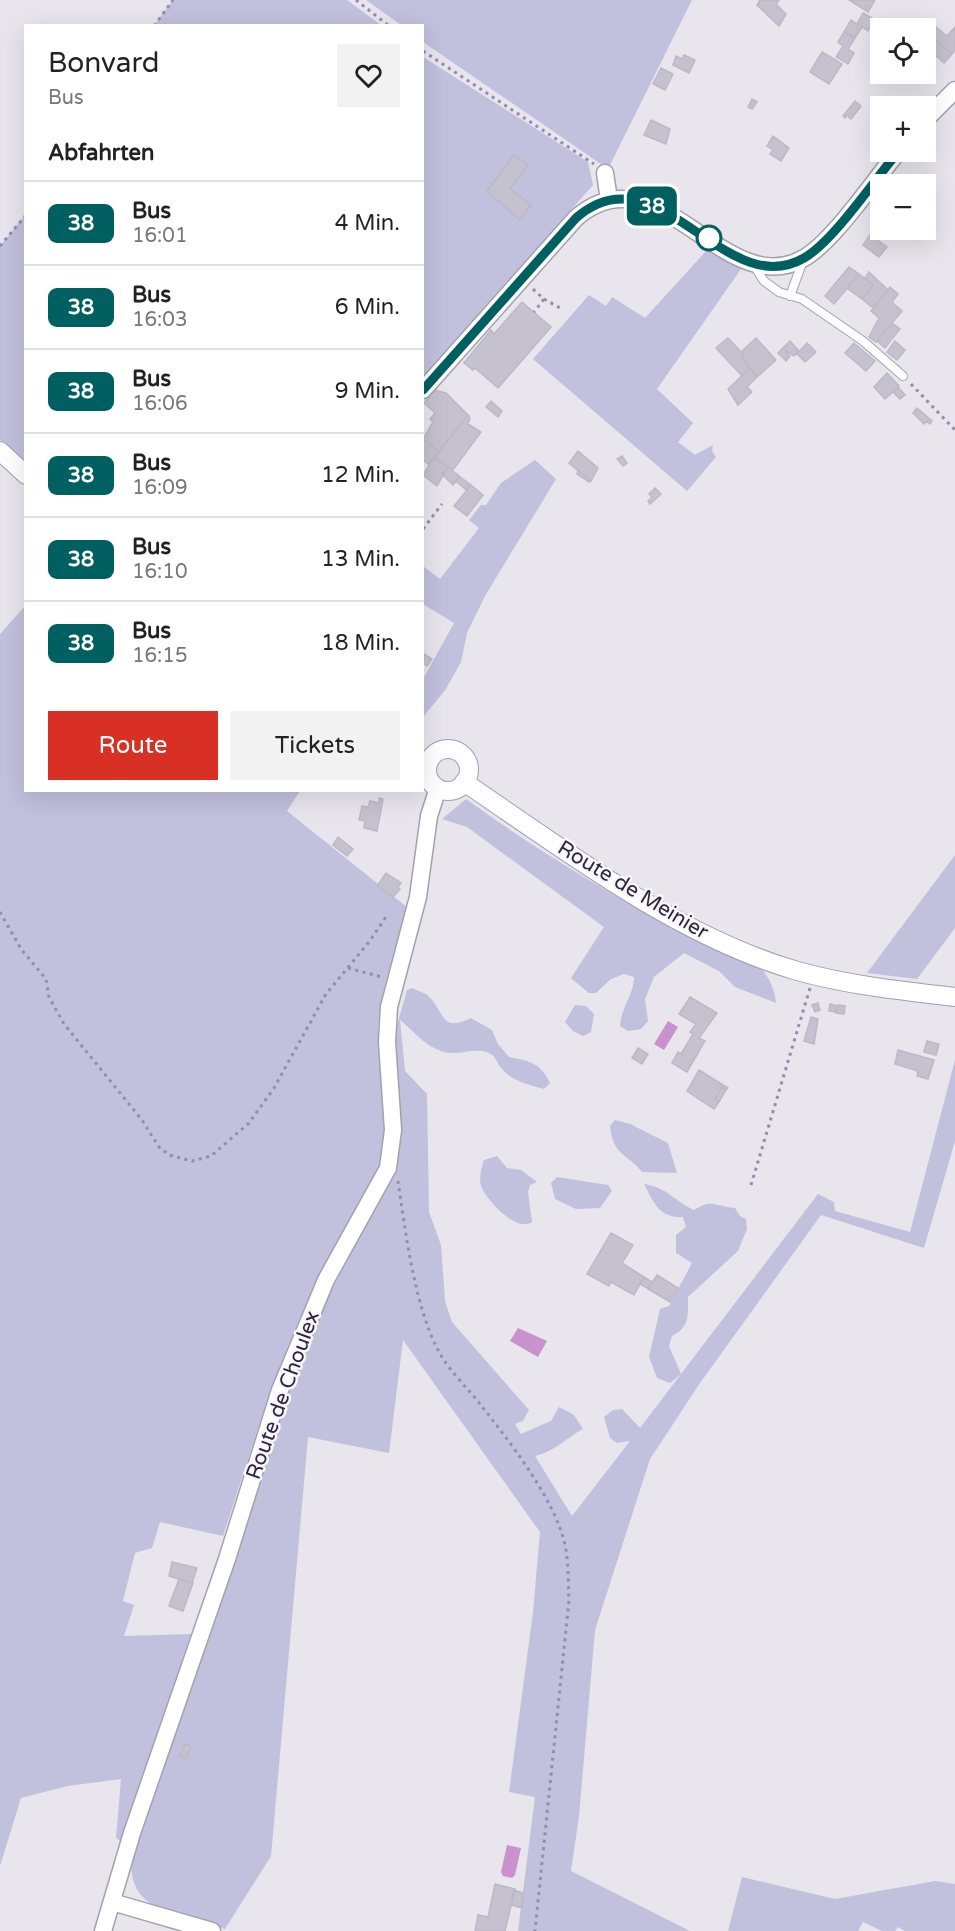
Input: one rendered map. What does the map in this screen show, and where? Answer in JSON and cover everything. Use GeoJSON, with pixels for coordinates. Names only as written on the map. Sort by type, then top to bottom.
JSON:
{"type":"FeatureCollection","features":[{"type":"Feature","properties":{"kind":"street"},"geometry":{"type":"LineString","coordinates":[[936,109],[955,90]]}},
{"type":"Feature","properties":{"kind":"street"},"geometry":{"type":"LineString","coordinates":[[424,389],[520,278],[576,218],[596,203],[623,199],[650,205],[753,264],[779,266],[804,258],[821,246],[890,162]]}},
{"type":"Feature","properties":{"kind":"street"},"geometry":{"type":"LineString","coordinates":[[605,173],[609,200]]}},
{"type":"Feature","properties":{"kind":"street"},"geometry":{"type":"LineString","coordinates":[[0,451],[24,473]]}},
{"type":"Feature","properties":{"kind":"street"},"geometry":{"type":"LineString","coordinates":[[442,750],[457,751],[467,761],[468,769],[464,782],[452,790],[438,788],[429,778],[427,756],[442,750]]}},
{"type":"Feature","properties":{"kind":"street","name":"Route de Meinier"},"geometry":{"type":"LineString","coordinates":[[464,782],[685,926],[763,959],[814,975],[871,986],[955,997]]}},
{"type":"Feature","properties":{"kind":"street","name":"Route de Choulex"},"geometry":{"type":"LineString","coordinates":[[103,1931],[132,1833],[224,1569],[295,1350],[327,1280],[388,1168],[393,1130],[387,1024],[418,897],[429,816],[438,788]]}},
{"type":"Feature","properties":{"kind":"street"},"geometry":{"type":"LineString","coordinates":[[112,1902],[212,1931]]}},
{"type":"Feature","properties":{"kind":"lane"},"geometry":{"type":"LineString","coordinates":[[790,296],[804,258]]}},
{"type":"Feature","properties":{"kind":"lane"},"geometry":{"type":"LineString","coordinates":[[753,264],[764,281],[780,292],[802,299],[862,341],[903,376]]}},
{"type":"Feature","properties":{"kind":"path"},"geometry":{"type":"LineString","coordinates":[[155,24],[173,0]]}},
{"type":"Feature","properties":{"kind":"path"},"geometry":{"type":"LineString","coordinates":[[356,0],[386,24]]}},
{"type":"Feature","properties":{"kind":"path"},"geometry":{"type":"LineString","coordinates":[[424,52],[563,141],[605,173]]}},
{"type":"Feature","properties":{"kind":"path"},"geometry":{"type":"LineString","coordinates":[[0,246],[24,217]]}},
{"type":"Feature","properties":{"kind":"path"},"geometry":{"type":"LineString","coordinates":[[520,278],[544,299],[562,309]]}},
{"type":"Feature","properties":{"kind":"path"},"geometry":{"type":"LineString","coordinates":[[534,312],[544,299]]}},
{"type":"Feature","properties":{"kind":"path"},"geometry":{"type":"LineString","coordinates":[[903,376],[954,427]]}},
{"type":"Feature","properties":{"kind":"path"},"geometry":{"type":"LineString","coordinates":[[424,528],[442,504]]}},
{"type":"Feature","properties":{"kind":"path"},"geometry":{"type":"LineString","coordinates":[[0,912],[21,949],[46,979],[49,997],[64,1024],[142,1120],[159,1147],[181,1160],[202,1160],[211,1156],[249,1124],[274,1088],[326,994],[388,914]]}},
{"type":"Feature","properties":{"kind":"path"},"geometry":{"type":"LineString","coordinates":[[348,968],[396,980]]}},
{"type":"Feature","properties":{"kind":"path"},"geometry":{"type":"LineString","coordinates":[[751,1185],[814,975]]}},
{"type":"Feature","properties":{"kind":"path"},"geometry":{"type":"LineString","coordinates":[[398,1180],[415,1276],[428,1327],[438,1351],[497,1426],[532,1477],[556,1522],[565,1547],[569,1600],[535,1931]]}},
{"type":"Feature","properties":{"kind":"shaded area"},"geometry":{"type":"Polygon","coordinates":[[[173,0],[347,0],[380,24],[155,24],[173,0]]]}},
{"type":"Feature","properties":{"kind":"shaded area"},"geometry":{"type":"Polygon","coordinates":[[[366,0],[692,0],[608,169],[424,43],[424,24],[400,24],[366,0]]]}},
{"type":"Feature","properties":{"kind":"shaded area"},"geometry":{"type":"Polygon","coordinates":[[[424,58],[588,162],[593,185],[424,377],[424,58]]]}},
{"type":"Feature","properties":{"kind":"shaded area"},"geometry":{"type":"Polygon","coordinates":[[[24,216],[24,464],[0,440],[0,246],[24,216]]]}},
{"type":"Feature","properties":{"kind":"shaded area"},"geometry":{"type":"Polygon","coordinates":[[[707,250],[741,269],[657,389],[693,423],[678,442],[695,455],[713,445],[712,451],[716,457],[687,491],[533,359],[589,295],[606,306],[612,297],[645,318],[707,250]]]}},
{"type":"Feature","properties":{"kind":"shaded area"},"geometry":{"type":"Polygon","coordinates":[[[535,460],[556,479],[485,596],[467,633],[461,662],[446,689],[424,716],[424,677],[454,623],[424,605],[424,567],[440,579],[479,528],[469,520],[481,505],[486,505],[501,483],[535,460]]]}},
{"type":"Feature","properties":{"kind":"shaded area"},"geometry":{"type":"Polygon","coordinates":[[[24,607],[24,792],[299,792],[287,811],[408,908],[389,969],[379,1016],[378,1032],[386,1129],[382,1159],[376,1175],[361,1207],[316,1283],[302,1314],[265,1408],[223,1536],[160,1522],[152,1548],[135,1553],[123,1601],[134,1605],[124,1636],[191,1634],[123,1843],[116,1838],[121,1779],[68,1786],[21,1798],[0,1866],[0,634],[24,607]]]}},
{"type":"Feature","properties":{"kind":"shaded area"},"geometry":{"type":"Polygon","coordinates":[[[466,799],[547,854],[630,904],[694,940],[757,966],[770,981],[776,1003],[735,987],[719,971],[684,953],[654,977],[645,999],[648,1021],[641,1029],[628,1031],[620,1026],[634,977],[624,974],[611,979],[596,993],[589,993],[571,978],[604,927],[467,827],[442,819],[466,799]]]}},
{"type":"Feature","properties":{"kind":"shaded area"},"geometry":{"type":"Polygon","coordinates":[[[955,855],[955,928],[917,979],[867,973],[955,855]]]}},
{"type":"Feature","properties":{"kind":"shaded area"},"geometry":{"type":"Polygon","coordinates":[[[412,988],[426,994],[448,1021],[461,1022],[471,1018],[492,1030],[498,1044],[509,1057],[538,1067],[550,1083],[544,1089],[516,1080],[506,1073],[493,1055],[487,1052],[449,1053],[441,1051],[422,1040],[400,1020],[405,1071],[427,1094],[429,1212],[441,1245],[445,1301],[452,1322],[529,1410],[523,1421],[515,1424],[521,1434],[551,1421],[559,1407],[574,1415],[583,1429],[554,1448],[535,1456],[572,1516],[630,1441],[617,1443],[610,1438],[604,1417],[613,1410],[622,1409],[640,1428],[818,1194],[834,1202],[835,1211],[910,1232],[955,1060],[955,1141],[924,1248],[821,1215],[700,1383],[650,1459],[595,1630],[579,1816],[571,1871],[690,1931],[518,1931],[535,1797],[509,1792],[533,1612],[540,1532],[403,1340],[389,1453],[308,1437],[271,1856],[225,1929],[161,1910],[138,1891],[132,1876],[132,1858],[310,1331],[389,1182],[395,1163],[399,1111],[395,1040],[407,990],[412,988]]]}},
{"type":"Feature","properties":{"kind":"shaded area"},"geometry":{"type":"Polygon","coordinates":[[[575,1005],[586,1006],[594,1014],[591,1032],[583,1036],[573,1031],[565,1022],[575,1005]]]}},
{"type":"Feature","properties":{"kind":"shaded area"},"geometry":{"type":"Polygon","coordinates":[[[668,1021],[678,1027],[664,1050],[654,1044],[668,1021]]]}},
{"type":"Feature","properties":{"kind":"shaded area"},"geometry":{"type":"Polygon","coordinates":[[[615,1120],[630,1124],[668,1143],[677,1173],[642,1172],[617,1149],[610,1126],[615,1120]]]}},
{"type":"Feature","properties":{"kind":"shaded area"},"geometry":{"type":"Polygon","coordinates":[[[497,1156],[507,1168],[521,1170],[537,1182],[530,1185],[528,1192],[532,1222],[526,1224],[511,1220],[497,1208],[482,1188],[480,1178],[484,1160],[497,1156]]]}},
{"type":"Feature","properties":{"kind":"shaded area"},"geometry":{"type":"Polygon","coordinates":[[[557,1177],[608,1185],[612,1191],[600,1208],[576,1209],[555,1199],[551,1183],[557,1177]]]}},
{"type":"Feature","properties":{"kind":"shaded area"},"geometry":{"type":"Polygon","coordinates":[[[644,1184],[659,1188],[694,1210],[706,1204],[714,1204],[735,1208],[740,1216],[746,1219],[747,1229],[738,1251],[688,1297],[687,1320],[682,1329],[672,1336],[669,1346],[681,1374],[670,1383],[657,1378],[649,1357],[660,1309],[669,1306],[692,1263],[676,1253],[676,1235],[686,1227],[683,1217],[668,1215],[658,1208],[644,1184]]]}},
{"type":"Feature","properties":{"kind":"shaded area"},"geometry":{"type":"Polygon","coordinates":[[[518,1328],[547,1341],[538,1357],[510,1341],[518,1328]]]}},
{"type":"Feature","properties":{"kind":"shaded area"},"geometry":{"type":"Polygon","coordinates":[[[507,1845],[521,1848],[515,1875],[512,1878],[503,1876],[501,1872],[507,1845]]]}},
{"type":"Feature","properties":{"kind":"shaded area"},"geometry":{"type":"Polygon","coordinates":[[[742,1877],[835,1899],[935,1881],[955,1884],[955,1931],[905,1931],[898,1927],[895,1931],[882,1931],[863,1922],[858,1931],[728,1931],[742,1877]]]}},
{"type":"Feature","properties":{"kind":"building"},"geometry":{"type":"Polygon","coordinates":[[[760,0],[779,0],[776,4],[786,14],[779,26],[757,5],[760,0]]]}},
{"type":"Feature","properties":{"kind":"building"},"geometry":{"type":"Polygon","coordinates":[[[849,0],[875,0],[868,12],[849,0]]]}},
{"type":"Feature","properties":{"kind":"building"},"geometry":{"type":"Polygon","coordinates":[[[863,13],[872,18],[870,18],[868,31],[862,27],[855,38],[844,32],[851,20],[857,24],[863,13]]]}},
{"type":"Feature","properties":{"kind":"building"},"geometry":{"type":"Polygon","coordinates":[[[936,27],[947,36],[955,27],[955,50],[952,54],[936,41],[936,27]]]}},
{"type":"Feature","properties":{"kind":"building"},"geometry":{"type":"Polygon","coordinates":[[[844,32],[855,38],[848,49],[854,53],[848,64],[836,57],[843,46],[838,42],[844,32]]]}},
{"type":"Feature","properties":{"kind":"building"},"geometry":{"type":"Polygon","coordinates":[[[936,41],[952,54],[944,63],[936,56],[936,41]]]}},
{"type":"Feature","properties":{"kind":"building"},"geometry":{"type":"Polygon","coordinates":[[[822,52],[842,64],[829,84],[810,72],[822,52]]]}},
{"type":"Feature","properties":{"kind":"building"},"geometry":{"type":"Polygon","coordinates":[[[684,55],[695,60],[689,73],[673,65],[676,56],[682,59],[684,55]]]}},
{"type":"Feature","properties":{"kind":"building"},"geometry":{"type":"Polygon","coordinates":[[[661,68],[673,74],[665,90],[653,84],[661,68]]]}},
{"type":"Feature","properties":{"kind":"building"},"geometry":{"type":"Polygon","coordinates":[[[752,99],[757,102],[752,109],[748,107],[752,99]]]}},
{"type":"Feature","properties":{"kind":"building"},"geometry":{"type":"Polygon","coordinates":[[[855,101],[861,106],[851,119],[847,115],[845,118],[843,116],[855,101]]]}},
{"type":"Feature","properties":{"kind":"building"},"geometry":{"type":"Polygon","coordinates":[[[651,120],[670,129],[666,144],[644,135],[651,120]]]}},
{"type":"Feature","properties":{"kind":"building"},"geometry":{"type":"Polygon","coordinates":[[[773,136],[789,148],[781,161],[770,154],[773,150],[767,146],[773,136]]]}},
{"type":"Feature","properties":{"kind":"building"},"geometry":{"type":"Polygon","coordinates":[[[514,155],[528,165],[510,189],[531,205],[520,220],[487,191],[514,155]]]}},
{"type":"Feature","properties":{"kind":"building"},"geometry":{"type":"Polygon","coordinates":[[[870,235],[870,240],[877,240],[887,247],[879,257],[863,245],[870,235]]]}},
{"type":"Feature","properties":{"kind":"building"},"geometry":{"type":"Polygon","coordinates":[[[849,267],[859,274],[834,304],[825,296],[849,267]]]}},
{"type":"Feature","properties":{"kind":"building"},"geometry":{"type":"Polygon","coordinates":[[[869,272],[888,290],[873,308],[862,299],[873,285],[865,278],[869,272]]]}},
{"type":"Feature","properties":{"kind":"building"},"geometry":{"type":"Polygon","coordinates":[[[859,274],[873,285],[862,299],[847,288],[859,274]]]}},
{"type":"Feature","properties":{"kind":"building"},"geometry":{"type":"Polygon","coordinates":[[[890,287],[898,294],[892,302],[902,311],[876,342],[869,337],[879,318],[871,311],[890,287]]]}},
{"type":"Feature","properties":{"kind":"building"},"geometry":{"type":"Polygon","coordinates":[[[522,302],[551,327],[498,388],[475,368],[473,370],[464,363],[491,330],[494,334],[522,302]]]}},
{"type":"Feature","properties":{"kind":"building"},"geometry":{"type":"Polygon","coordinates":[[[892,323],[900,329],[885,348],[877,341],[892,323]]]}},
{"type":"Feature","properties":{"kind":"building"},"geometry":{"type":"Polygon","coordinates":[[[728,338],[744,355],[741,357],[750,368],[742,376],[716,348],[728,338]]]}},
{"type":"Feature","properties":{"kind":"building"},"geometry":{"type":"Polygon","coordinates":[[[756,338],[776,360],[757,377],[741,357],[744,355],[741,352],[756,338]]]}},
{"type":"Feature","properties":{"kind":"building"},"geometry":{"type":"Polygon","coordinates":[[[790,341],[799,351],[794,356],[783,348],[790,341]]]}},
{"type":"Feature","properties":{"kind":"building"},"geometry":{"type":"Polygon","coordinates":[[[895,341],[905,350],[897,360],[887,352],[895,341]]]}},
{"type":"Feature","properties":{"kind":"building"},"geometry":{"type":"Polygon","coordinates":[[[807,343],[816,352],[805,362],[797,354],[807,343]]]}},
{"type":"Feature","properties":{"kind":"building"},"geometry":{"type":"Polygon","coordinates":[[[854,343],[875,361],[866,371],[845,353],[854,343]]]}},
{"type":"Feature","properties":{"kind":"building"},"geometry":{"type":"Polygon","coordinates":[[[783,348],[790,356],[786,361],[778,353],[783,348]]]}},
{"type":"Feature","properties":{"kind":"building"},"geometry":{"type":"Polygon","coordinates":[[[750,368],[757,377],[747,387],[752,392],[738,405],[728,389],[750,368]]]}},
{"type":"Feature","properties":{"kind":"building"},"geometry":{"type":"Polygon","coordinates":[[[887,373],[899,386],[885,399],[874,387],[887,373]]]}},
{"type":"Feature","properties":{"kind":"building"},"geometry":{"type":"Polygon","coordinates":[[[898,387],[905,395],[900,399],[893,392],[898,387]]]}},
{"type":"Feature","properties":{"kind":"building"},"geometry":{"type":"Polygon","coordinates":[[[434,390],[446,393],[468,415],[439,452],[424,440],[433,422],[430,419],[435,413],[424,403],[434,390]]]}},
{"type":"Feature","properties":{"kind":"building"},"geometry":{"type":"Polygon","coordinates":[[[491,401],[502,411],[498,417],[486,407],[491,401]]]}},
{"type":"Feature","properties":{"kind":"building"},"geometry":{"type":"Polygon","coordinates":[[[917,408],[932,421],[930,424],[926,421],[924,424],[913,413],[917,408]]]}},
{"type":"Feature","properties":{"kind":"building"},"geometry":{"type":"Polygon","coordinates":[[[468,415],[470,418],[468,424],[481,432],[453,470],[434,457],[468,415]]]}},
{"type":"Feature","properties":{"kind":"building"},"geometry":{"type":"Polygon","coordinates":[[[424,440],[439,452],[428,464],[424,461],[424,440]]]}},
{"type":"Feature","properties":{"kind":"building"},"geometry":{"type":"Polygon","coordinates":[[[578,451],[598,468],[591,481],[569,463],[578,451]]]}},
{"type":"Feature","properties":{"kind":"building"},"geometry":{"type":"Polygon","coordinates":[[[622,456],[627,463],[623,466],[617,459],[622,456]]]}},
{"type":"Feature","properties":{"kind":"building"},"geometry":{"type":"Polygon","coordinates":[[[434,457],[448,467],[437,486],[424,473],[434,457]]]}},
{"type":"Feature","properties":{"kind":"building"},"geometry":{"type":"Polygon","coordinates":[[[448,467],[459,476],[453,485],[442,474],[448,467]]]}},
{"type":"Feature","properties":{"kind":"building"},"geometry":{"type":"Polygon","coordinates":[[[578,470],[590,481],[589,482],[577,474],[578,470]]]}},
{"type":"Feature","properties":{"kind":"building"},"geometry":{"type":"Polygon","coordinates":[[[459,476],[471,485],[466,490],[456,481],[459,476]]]}},
{"type":"Feature","properties":{"kind":"building"},"geometry":{"type":"Polygon","coordinates":[[[471,485],[483,495],[467,516],[454,506],[471,485]]]}},
{"type":"Feature","properties":{"kind":"building"},"geometry":{"type":"Polygon","coordinates":[[[655,488],[661,494],[650,504],[648,501],[652,497],[649,494],[655,488]]]}},
{"type":"Feature","properties":{"kind":"building"},"geometry":{"type":"Polygon","coordinates":[[[424,654],[432,659],[427,666],[424,664],[424,654]]]}},
{"type":"Feature","properties":{"kind":"building"},"geometry":{"type":"Polygon","coordinates":[[[379,798],[383,799],[377,831],[364,828],[365,821],[359,820],[362,806],[368,807],[370,801],[379,803],[379,798]]]}},
{"type":"Feature","properties":{"kind":"building"},"geometry":{"type":"Polygon","coordinates":[[[338,837],[353,849],[347,856],[333,845],[338,837]]]}},
{"type":"Feature","properties":{"kind":"building"},"geometry":{"type":"Polygon","coordinates":[[[386,873],[401,883],[398,887],[400,889],[393,897],[377,886],[386,873]]]}},
{"type":"Feature","properties":{"kind":"building"},"geometry":{"type":"Polygon","coordinates":[[[690,997],[717,1013],[699,1038],[705,1041],[687,1072],[672,1063],[678,1052],[681,1054],[696,1024],[679,1014],[690,997]]]}},
{"type":"Feature","properties":{"kind":"building"},"geometry":{"type":"Polygon","coordinates":[[[818,1003],[820,1010],[815,1012],[812,1005],[818,1003]]]}},
{"type":"Feature","properties":{"kind":"building"},"geometry":{"type":"Polygon","coordinates":[[[830,1004],[837,1006],[835,1012],[829,1011],[830,1004]]]}},
{"type":"Feature","properties":{"kind":"building"},"geometry":{"type":"Polygon","coordinates":[[[838,1005],[845,1006],[844,1014],[836,1013],[838,1005]]]}},
{"type":"Feature","properties":{"kind":"building"},"geometry":{"type":"Polygon","coordinates":[[[811,1017],[818,1019],[814,1044],[804,1041],[811,1017]]]}},
{"type":"Feature","properties":{"kind":"building"},"geometry":{"type":"Polygon","coordinates":[[[927,1041],[939,1044],[936,1055],[924,1052],[927,1041]]]}},
{"type":"Feature","properties":{"kind":"building"},"geometry":{"type":"Polygon","coordinates":[[[638,1048],[648,1054],[642,1064],[632,1058],[638,1048]]]}},
{"type":"Feature","properties":{"kind":"building"},"geometry":{"type":"Polygon","coordinates":[[[898,1050],[934,1060],[928,1079],[917,1076],[918,1071],[895,1064],[898,1050]]]}},
{"type":"Feature","properties":{"kind":"building"},"geometry":{"type":"Polygon","coordinates":[[[699,1070],[728,1088],[726,1090],[722,1087],[715,1099],[719,1102],[714,1109],[687,1091],[699,1070]]]}},
{"type":"Feature","properties":{"kind":"building"},"geometry":{"type":"Polygon","coordinates":[[[722,1087],[726,1090],[719,1102],[715,1099],[722,1087]]]}},
{"type":"Feature","properties":{"kind":"building"},"geometry":{"type":"Polygon","coordinates":[[[611,1233],[633,1245],[622,1263],[644,1277],[634,1295],[611,1282],[609,1286],[587,1274],[611,1233]]]}},
{"type":"Feature","properties":{"kind":"building"},"geometry":{"type":"Polygon","coordinates":[[[657,1275],[678,1288],[670,1302],[648,1289],[657,1275]]]}},
{"type":"Feature","properties":{"kind":"building"},"geometry":{"type":"Polygon","coordinates":[[[644,1277],[652,1282],[649,1289],[640,1284],[644,1277]]]}},
{"type":"Feature","properties":{"kind":"building"},"geometry":{"type":"Polygon","coordinates":[[[172,1562],[197,1568],[192,1583],[169,1576],[172,1562]]]}},
{"type":"Feature","properties":{"kind":"building"},"geometry":{"type":"Polygon","coordinates":[[[179,1579],[193,1583],[183,1611],[169,1606],[179,1579]]]}},
{"type":"Feature","properties":{"kind":"building"},"geometry":{"type":"Polygon","coordinates":[[[185,1744],[191,1746],[186,1758],[180,1756],[185,1744]]]}},
{"type":"Feature","properties":{"kind":"building"},"geometry":{"type":"Polygon","coordinates":[[[495,1884],[515,1889],[505,1931],[475,1931],[478,1915],[488,1917],[495,1884]]]}},
{"type":"Feature","properties":{"kind":"building"},"geometry":{"type":"Polygon","coordinates":[[[514,1890],[523,1893],[522,1908],[511,1905],[514,1890]]]}},
{"type":"Feature","properties":{"kind":"bus line","name":"38"},"geometry":{"type":"LineString","coordinates":[[424,389],[520,278],[576,218],[596,203],[623,199],[650,205],[662,210],[740,259],[768,267],[790,264],[804,258],[821,246],[890,162]]}}]}
